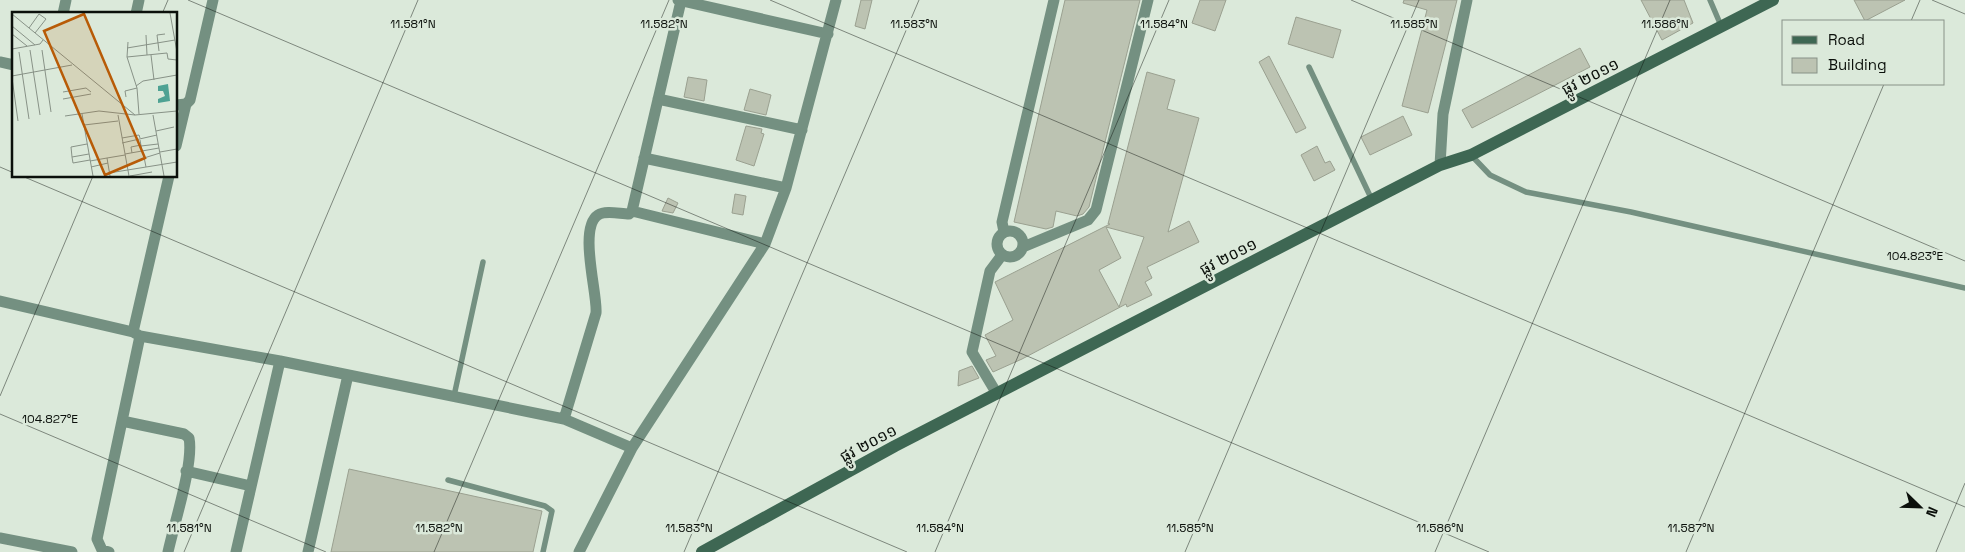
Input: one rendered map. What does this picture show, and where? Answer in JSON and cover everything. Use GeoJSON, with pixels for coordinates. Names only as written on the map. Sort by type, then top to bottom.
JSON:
{"type":"FeatureCollection","features":[{"type":"Feature","properties":{"kind":"main road","name":"ផ្លូវ ២០១១"},"geometry":{"type":"LineString","coordinates":[[702,552],[895,446],[1372,200],[1440,165],[1471,155],[1722,28],[1773,0]]}},
{"type":"Feature","properties":{"kind":"street"},"geometry":{"type":"LineString","coordinates":[[178,129],[181,104],[190,100],[213,0]]}},
{"type":"Feature","properties":{"kind":"street"},"geometry":{"type":"LineString","coordinates":[[632,211],[679,0],[828,34]]}},
{"type":"Feature","properties":{"kind":"street"},"geometry":{"type":"LineString","coordinates":[[579,552],[632,448],[765,244],[786,188],[836,0]]}},
{"type":"Feature","properties":{"kind":"street"},"geometry":{"type":"LineString","coordinates":[[1002,254],[997,243],[1004,232],[1002,222],[1054,0]]}},
{"type":"Feature","properties":{"kind":"street"},"geometry":{"type":"LineString","coordinates":[[1002,254],[1015,257],[1023,247],[1088,220],[1096,210],[1148,0]]}},
{"type":"Feature","properties":{"kind":"street"},"geometry":{"type":"LineString","coordinates":[[1440,165],[1443,114],[1467,0]]}},
{"type":"Feature","properties":{"kind":"street"},"geometry":{"type":"LineString","coordinates":[[658,99],[802,130]]}},
{"type":"Feature","properties":{"kind":"street"},"geometry":{"type":"LineString","coordinates":[[644,158],[786,188]]}},
{"type":"Feature","properties":{"kind":"street"},"geometry":{"type":"LineString","coordinates":[[108,552],[95,549],[122,421],[137,334],[169,178]]}},
{"type":"Feature","properties":{"kind":"street"},"geometry":{"type":"LineString","coordinates":[[564,419],[596,313],[597,304],[590,264],[593,220],[600,214],[626,214],[632,211],[765,244]]}},
{"type":"Feature","properties":{"kind":"street"},"geometry":{"type":"LineString","coordinates":[[1004,232],[1013,230],[1020,234],[1023,247]]}},
{"type":"Feature","properties":{"kind":"street"},"geometry":{"type":"LineString","coordinates":[[997,394],[972,352],[990,271],[1002,254]]}},
{"type":"Feature","properties":{"kind":"street"},"geometry":{"type":"LineString","coordinates":[[0,301],[137,334],[564,419],[632,448]]}},
{"type":"Feature","properties":{"kind":"street"},"geometry":{"type":"LineString","coordinates":[[236,552],[280,361]]}},
{"type":"Feature","properties":{"kind":"street"},"geometry":{"type":"LineString","coordinates":[[308,552],[348,375]]}},
{"type":"Feature","properties":{"kind":"street"},"geometry":{"type":"LineString","coordinates":[[122,421],[184,434],[189,438],[190,446],[186,471],[168,552]]}},
{"type":"Feature","properties":{"kind":"street"},"geometry":{"type":"LineString","coordinates":[[186,471],[251,486]]}},
{"type":"Feature","properties":{"kind":"street"},"geometry":{"type":"LineString","coordinates":[[2,538],[8,552]]}},
{"type":"Feature","properties":{"kind":"street"},"geometry":{"type":"LineString","coordinates":[[2,538],[72,552]]}},
{"type":"Feature","properties":{"kind":"lane"},"geometry":{"type":"LineString","coordinates":[[1710,0],[1722,28]]}},
{"type":"Feature","properties":{"kind":"lane"},"geometry":{"type":"LineString","coordinates":[[1309,67],[1372,200]]}},
{"type":"Feature","properties":{"kind":"lane"},"geometry":{"type":"LineString","coordinates":[[1471,155],[1490,175],[1526,192],[1630,212],[1965,288]]}},
{"type":"Feature","properties":{"kind":"lane"},"geometry":{"type":"LineString","coordinates":[[454,396],[483,262]]}},
{"type":"Feature","properties":{"kind":"lane"},"geometry":{"type":"LineString","coordinates":[[448,480],[546,506],[552,511],[543,552]]}},
{"type":"Feature","properties":{"kind":"building"},"geometry":{"type":"Polygon","coordinates":[[[861,0],[872,0],[865,29],[855,26],[861,0]]]}},
{"type":"Feature","properties":{"kind":"building"},"geometry":{"type":"Polygon","coordinates":[[[1065,0],[1140,0],[1089,207],[1083,214],[1077,216],[1056,211],[1053,227],[1046,229],[1014,222],[1065,0]]]}},
{"type":"Feature","properties":{"kind":"building"},"geometry":{"type":"Polygon","coordinates":[[[1200,0],[1226,0],[1215,31],[1192,23],[1200,0]]]}},
{"type":"Feature","properties":{"kind":"building"},"geometry":{"type":"Polygon","coordinates":[[[1404,0],[1457,0],[1428,113],[1402,106],[1427,10],[1403,3],[1404,0]]]}},
{"type":"Feature","properties":{"kind":"building"},"geometry":{"type":"Polygon","coordinates":[[[1641,0],[1684,0],[1693,23],[1662,40],[1641,0]]]}},
{"type":"Feature","properties":{"kind":"building"},"geometry":{"type":"Polygon","coordinates":[[[1854,0],[1905,0],[1867,20],[1864,20],[1854,0]]]}},
{"type":"Feature","properties":{"kind":"building"},"geometry":{"type":"Polygon","coordinates":[[[1296,17],[1341,30],[1333,58],[1288,44],[1296,17]]]}},
{"type":"Feature","properties":{"kind":"building"},"geometry":{"type":"Polygon","coordinates":[[[1580,48],[1590,67],[1472,128],[1462,110],[1580,48]]]}},
{"type":"Feature","properties":{"kind":"building"},"geometry":{"type":"Polygon","coordinates":[[[1269,56],[1306,128],[1296,133],[1259,62],[1269,56]]]}},
{"type":"Feature","properties":{"kind":"building"},"geometry":{"type":"Polygon","coordinates":[[[1147,72],[1175,80],[1167,109],[1199,118],[1168,232],[1189,221],[1199,242],[1147,267],[1152,278],[1145,282],[1152,295],[1127,307],[1126,304],[1022,359],[993,372],[986,360],[996,356],[985,335],[1013,320],[995,282],[1110,224],[1108,224],[1147,72]],[[1106,227],[1121,258],[1099,270],[1119,307],[1144,237],[1106,227]]]}},
{"type":"Feature","properties":{"kind":"building"},"geometry":{"type":"Polygon","coordinates":[[[688,77],[707,80],[704,101],[684,97],[688,77]]]}},
{"type":"Feature","properties":{"kind":"building"},"geometry":{"type":"Polygon","coordinates":[[[750,89],[771,95],[766,115],[744,110],[750,89]]]}},
{"type":"Feature","properties":{"kind":"building"},"geometry":{"type":"Polygon","coordinates":[[[1403,116],[1412,135],[1370,155],[1361,137],[1403,116]]]}},
{"type":"Feature","properties":{"kind":"building"},"geometry":{"type":"Polygon","coordinates":[[[746,126],[762,129],[761,133],[764,134],[754,166],[736,160],[746,126]]]}},
{"type":"Feature","properties":{"kind":"building"},"geometry":{"type":"Polygon","coordinates":[[[1317,146],[1325,163],[1330,161],[1335,170],[1314,181],[1301,155],[1317,146]]]}},
{"type":"Feature","properties":{"kind":"building"},"geometry":{"type":"Polygon","coordinates":[[[735,194],[746,196],[743,215],[732,213],[735,194]]]}},
{"type":"Feature","properties":{"kind":"building"},"geometry":{"type":"Polygon","coordinates":[[[668,198],[678,203],[673,213],[662,211],[668,198]]]}},
{"type":"Feature","properties":{"kind":"building"},"geometry":{"type":"Polygon","coordinates":[[[972,366],[979,378],[958,386],[959,371],[972,366]]]}},
{"type":"Feature","properties":{"kind":"building"},"geometry":{"type":"Polygon","coordinates":[[[349,469],[542,511],[533,552],[331,552],[349,469]]]}}]}
